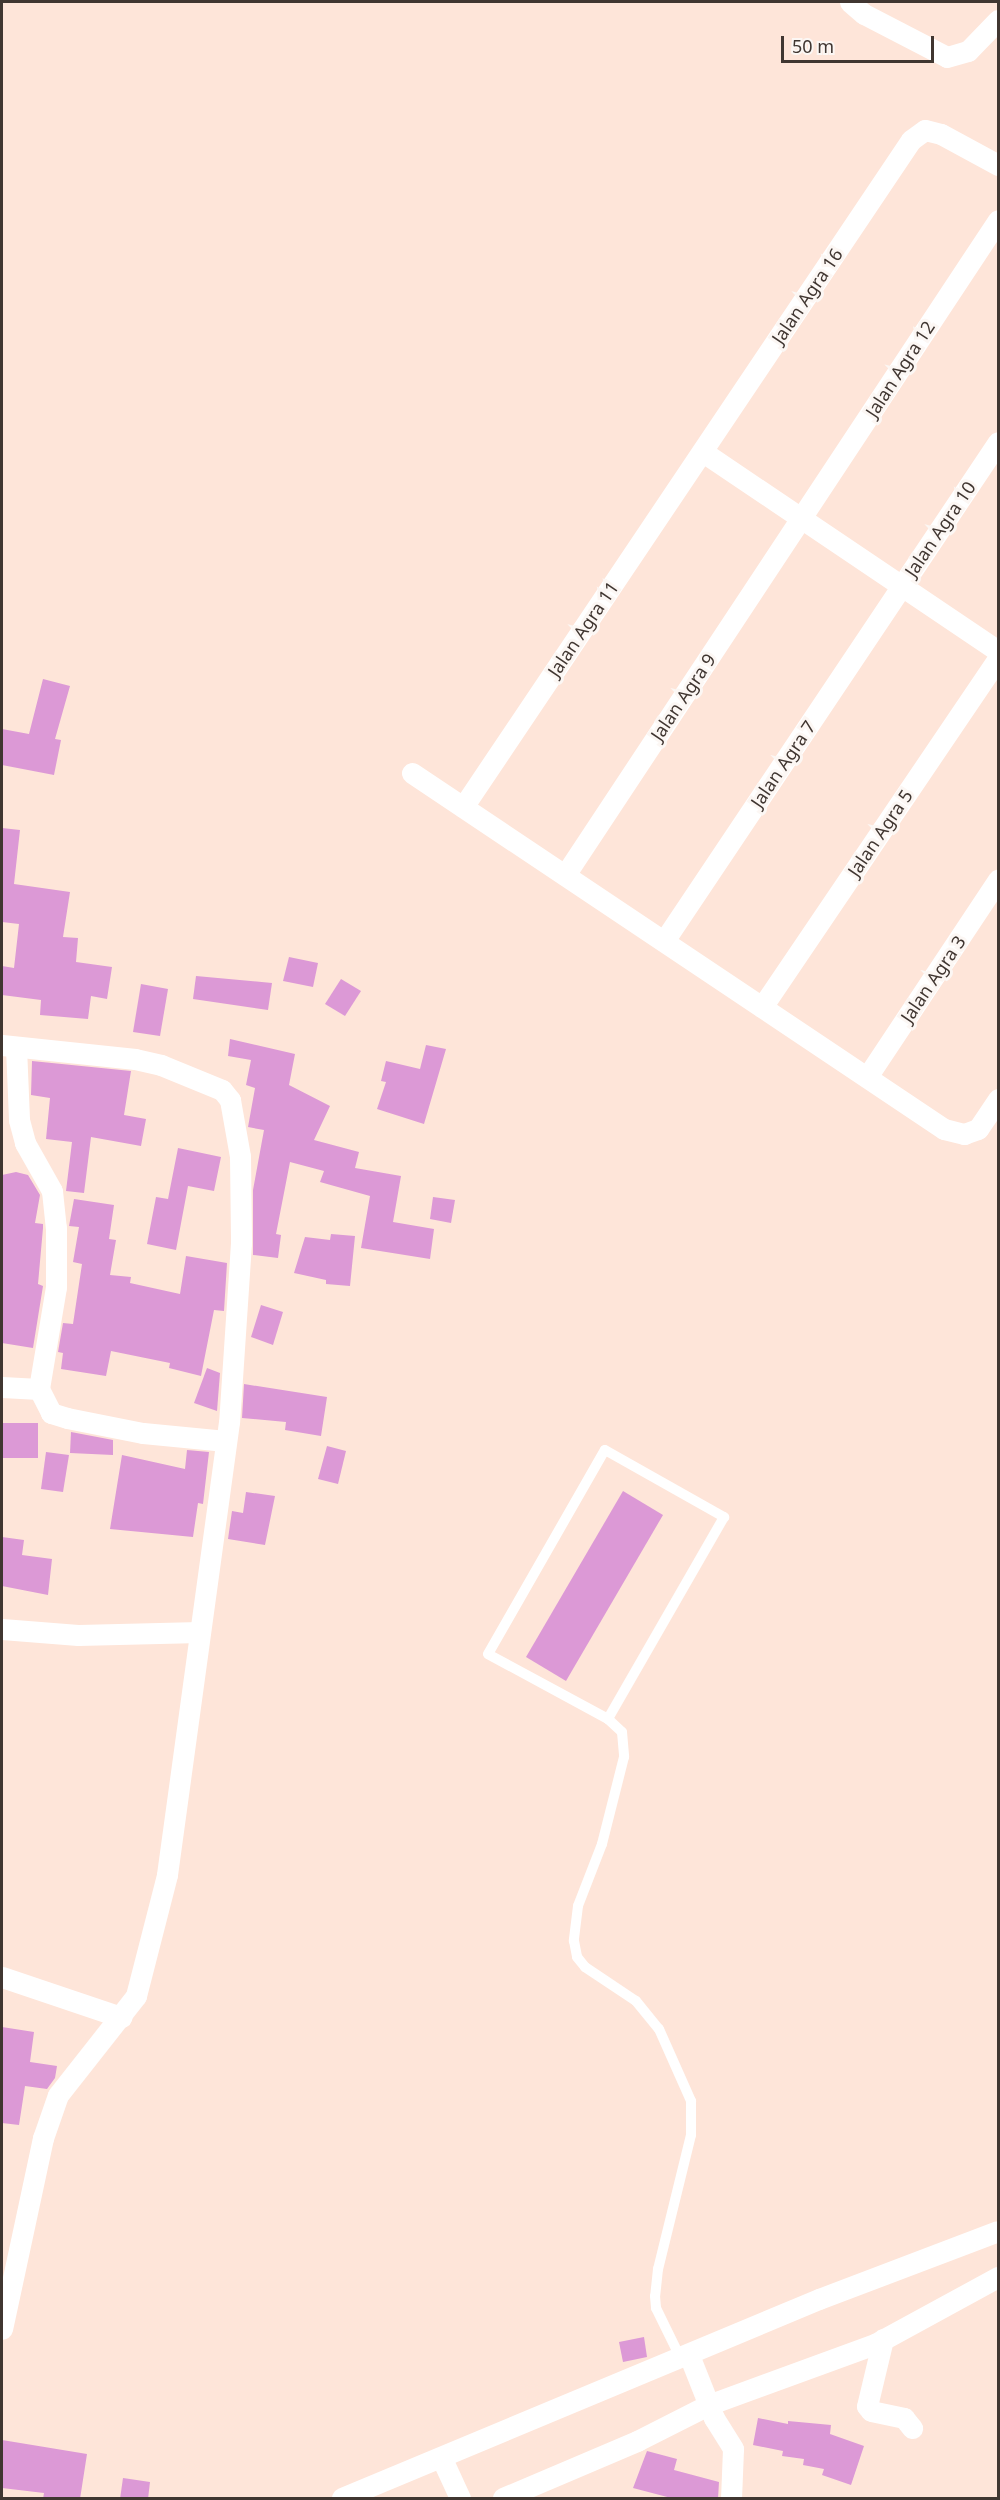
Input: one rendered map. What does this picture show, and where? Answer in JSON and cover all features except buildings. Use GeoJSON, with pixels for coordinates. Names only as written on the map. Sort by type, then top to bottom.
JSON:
{"type":"FeatureCollection","features":[{"type":"Feature","properties":{"kind":"street"},"geometry":{"type":"LineString","coordinates":[[850,2],[864,14],[947,57],[968,51],[999,20]]}},
{"type":"Feature","properties":{"kind":"street","name":"Jalan Agra 16"},"geometry":{"type":"LineString","coordinates":[[703,452],[911,140],[925,130],[942,134],[999,165]]}},
{"type":"Feature","properties":{"kind":"street","name":"Jalan Agra 12"},"geometry":{"type":"LineString","coordinates":[[801,518],[999,220]]}},
{"type":"Feature","properties":{"kind":"street","name":"Jalan Agra 10"},"geometry":{"type":"LineString","coordinates":[[902,586],[999,442]]}},
{"type":"Feature","properties":{"kind":"street"},"geometry":{"type":"LineString","coordinates":[[703,452],[999,651]]}},
{"type":"Feature","properties":{"kind":"street","name":"Jalan Agra 11"},"geometry":{"type":"LineString","coordinates":[[463,807],[703,452]]}},
{"type":"Feature","properties":{"kind":"street","name":"Jalan Agra 9"},"geometry":{"type":"LineString","coordinates":[[565,875],[801,518]]}},
{"type":"Feature","properties":{"kind":"street","name":"Jalan Agra 7"},"geometry":{"type":"LineString","coordinates":[[664,941],[902,586]]}},
{"type":"Feature","properties":{"kind":"street","name":"Jalan Agra 5"},"geometry":{"type":"LineString","coordinates":[[762,1007],[999,658]]}},
{"type":"Feature","properties":{"kind":"street"},"geometry":{"type":"LineString","coordinates":[[412,773],[944,1129],[964,1134],[978,1129],[999,1099]]}},
{"type":"Feature","properties":{"kind":"street","name":"Jalan Agra 3"},"geometry":{"type":"LineString","coordinates":[[867,1077],[999,880]]}},
{"type":"Feature","properties":{"kind":"street"},"geometry":{"type":"LineString","coordinates":[[2,2329],[43,2138],[57,2095],[136,1996],[167,1875],[226,1442],[241,1243],[240,1156],[230,1100],[222,1090],[161,1065],[55,1047],[9,1046],[19,1120],[25,1143],[52,1191],[56,1227],[56,1287],[39,1389],[51,1413],[142,1433],[226,1442]]}},
{"type":"Feature","properties":{"kind":"street"},"geometry":{"type":"LineString","coordinates":[[2,1387],[39,1389]]}},
{"type":"Feature","properties":{"kind":"street"},"geometry":{"type":"LineString","coordinates":[[2,1629],[78,1635],[200,1632]]}},
{"type":"Feature","properties":{"kind":"street"},"geometry":{"type":"LineString","coordinates":[[2,1977],[121,2017]]}},
{"type":"Feature","properties":{"kind":"street"},"geometry":{"type":"LineString","coordinates":[[342,2499],[442,2459],[516,2424],[687,2360],[819,2299],[999,2231]]}},
{"type":"Feature","properties":{"kind":"street"},"geometry":{"type":"LineString","coordinates":[[503,2499],[637,2441],[706,2397],[883,2339],[999,2277]]}},
{"type":"Feature","properties":{"kind":"street"},"geometry":{"type":"LineString","coordinates":[[883,2339],[868,2409],[904,2418],[912,2428]]}},
{"type":"Feature","properties":{"kind":"street"},"geometry":{"type":"LineString","coordinates":[[687,2360],[733,2449],[731,2499]]}},
{"type":"Feature","properties":{"kind":"street"},"geometry":{"type":"LineString","coordinates":[[442,2459],[460,2499]]}},
{"type":"Feature","properties":{"kind":"lane"},"geometry":{"type":"LineString","coordinates":[[608,1719],[724,1517],[605,1450],[488,1653],[608,1719],[621,1732],[624,1757],[602,1844],[578,1906],[574,1941],[577,1957],[585,1967],[636,2001],[659,2029],[691,2101],[691,2134],[658,2269],[655,2296],[656,2308],[687,2360]]}}]}
